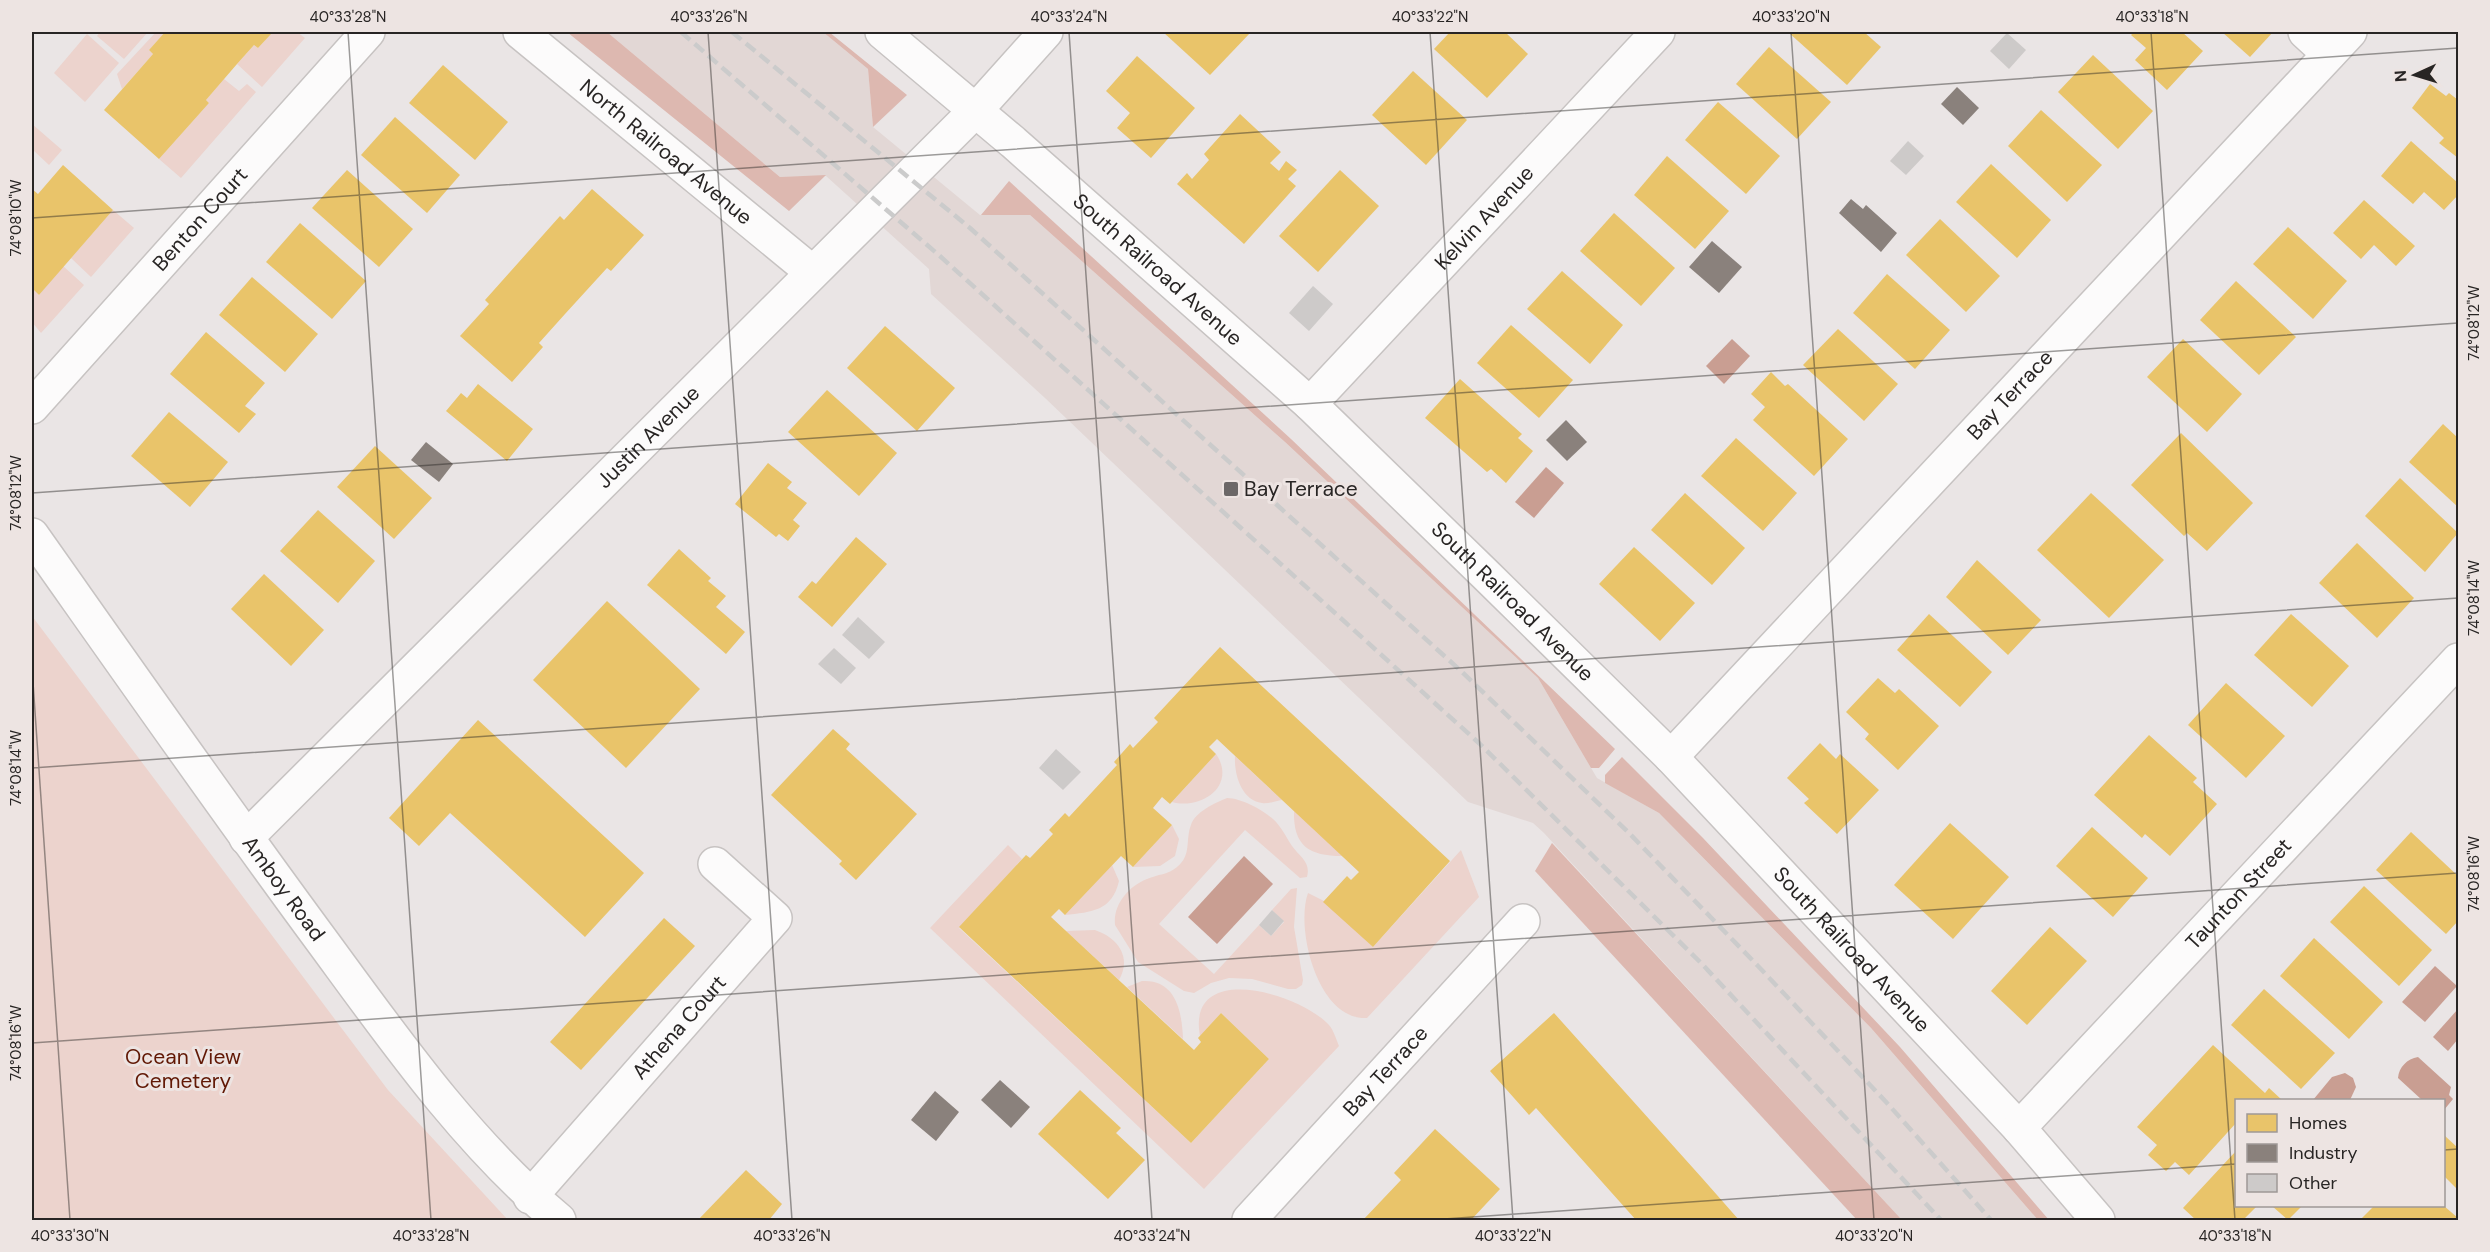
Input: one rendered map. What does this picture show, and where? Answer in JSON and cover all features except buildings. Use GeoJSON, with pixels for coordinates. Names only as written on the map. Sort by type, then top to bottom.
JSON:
{"type":"FeatureCollection","features":[{"type":"Feature","properties":{"kind":"street","name":"Benton Court"},"geometry":{"type":"LineString","coordinates":[[32,407],[368,32]]}},
{"type":"Feature","properties":{"kind":"street","name":"North Railroad Avenue"},"geometry":{"type":"LineString","coordinates":[[520,32],[812,273]]}},
{"type":"Feature","properties":{"kind":"street","name":"South Railroad Avenue"},"geometry":{"type":"LineString","coordinates":[[882,32],[976,110],[1310,404],[1671,757],[2019,1128],[2098,1221]]}},
{"type":"Feature","properties":{"kind":"street","name":"Justin Avenue"},"geometry":{"type":"LineString","coordinates":[[246,838],[976,110],[1046,32]]}},
{"type":"Feature","properties":{"kind":"street","name":"Kelvin Avenue"},"geometry":{"type":"LineString","coordinates":[[1310,404],[1658,32]]}},
{"type":"Feature","properties":{"kind":"street"},"geometry":{"type":"LineString","coordinates":[[2305,32],[2340,43]]}},
{"type":"Feature","properties":{"kind":"street","name":"Bay Terrace"},"geometry":{"type":"LineString","coordinates":[[1671,757],[2340,43]]}},
{"type":"Feature","properties":{"kind":"street","name":"Amboy Road"},"geometry":{"type":"LineString","coordinates":[[32,535],[246,838],[447,1108],[530,1197],[559,1221]]}},
{"type":"Feature","properties":{"kind":"street","name":"Taunton Street"},"geometry":{"type":"LineString","coordinates":[[2019,1128],[2458,660]]}},
{"type":"Feature","properties":{"kind":"street","name":"Athena Court"},"geometry":{"type":"LineString","coordinates":[[530,1197],[775,918],[716,864]]}},
{"type":"Feature","properties":{"kind":"street","name":"Bay Terrace"},"geometry":{"type":"LineString","coordinates":[[1249,1221],[1523,921]]}},
{"type":"Feature","properties":{"kind":"shaded area"},"geometry":{"type":"Polygon","coordinates":[[[567,32],[607,32],[780,177],[826,175],[789,211],[567,32]]]}},
{"type":"Feature","properties":{"kind":"shaded area"},"geometry":{"type":"Polygon","coordinates":[[[607,32],[823,32],[868,69],[873,127],[980,215],[1030,215],[1285,442],[1538,678],[1597,778],[1659,813],[1871,1028],[2038,1220],[1902,1220],[1544,833],[1533,823],[1468,802],[1045,398],[931,294],[929,269],[826,176],[780,177],[607,32]]]}},
{"type":"Feature","properties":{"kind":"shaded area"},"geometry":{"type":"Polygon","coordinates":[[[823,32],[829,32],[907,95],[873,127],[868,69],[823,32]]]}},
{"type":"Feature","properties":{"kind":"shaded area"},"geometry":{"type":"Polygon","coordinates":[[[1009,181],[1291,439],[1615,749],[1599,768],[1591,768],[1538,678],[1285,442],[1030,215],[981,215],[1009,181]]]}},
{"type":"Feature","properties":{"kind":"shaded area"},"geometry":{"type":"Polygon","coordinates":[[[1732,339],[1750,356],[1724,384],[1706,366],[1732,339]]]}},
{"type":"Feature","properties":{"kind":"shaded area"},"geometry":{"type":"Polygon","coordinates":[[[1546,467],[1564,483],[1534,518],[1515,502],[1546,467]]]}},
{"type":"Feature","properties":{"kind":"shaded area"},"geometry":{"type":"Polygon","coordinates":[[[1622,757],[1703,838],[1900,1047],[2049,1220],[2038,1220],[1871,1028],[1659,813],[1605,783],[1605,775],[1622,757]]]}},
{"type":"Feature","properties":{"kind":"shaded area"},"geometry":{"type":"Polygon","coordinates":[[[1552,843],[1902,1220],[1857,1220],[1535,871],[1552,843]]]}},
{"type":"Feature","properties":{"kind":"shaded area"},"geometry":{"type":"Polygon","coordinates":[[[1244,856],[1273,884],[1217,944],[1188,917],[1244,856]]]}},
{"type":"Feature","properties":{"kind":"shaded area"},"geometry":{"type":"Polygon","coordinates":[[[2435,966],[2457,986],[2425,1022],[2402,1002],[2435,966]]]}},
{"type":"Feature","properties":{"kind":"shaded area"},"geometry":{"type":"Polygon","coordinates":[[[2458,1009],[2458,1039],[2448,1051],[2433,1037],[2458,1009]]]}},
{"type":"Feature","properties":{"kind":"shaded area"},"geometry":{"type":"Polygon","coordinates":[[[2418,1057],[2451,1087],[2449,1095],[2453,1099],[2445,1109],[2445,1099],[2421,1099],[2398,1078],[2404,1064],[2418,1057]]]}},
{"type":"Feature","properties":{"kind":"shaded area"},"geometry":{"type":"Polygon","coordinates":[[[2345,1073],[2353,1078],[2356,1087],[2350,1099],[2314,1099],[2332,1077],[2345,1073]]]}},
{"type":"Feature","properties":{"kind":"green space"},"geometry":{"type":"Polygon","coordinates":[[[100,32],[148,32],[124,59],[97,36],[100,32]]]}},
{"type":"Feature","properties":{"kind":"green space"},"geometry":{"type":"Polygon","coordinates":[[[156,32],[165,32],[149,50],[153,54],[122,89],[117,74],[156,32]]]}},
{"type":"Feature","properties":{"kind":"green space"},"geometry":{"type":"Polygon","coordinates":[[[273,32],[297,32],[305,38],[262,87],[237,64],[254,45],[258,48],[273,32]]]}},
{"type":"Feature","properties":{"kind":"green space"},"geometry":{"type":"Polygon","coordinates":[[[87,34],[119,63],[85,102],[54,73],[87,34]]]}},
{"type":"Feature","properties":{"kind":"green space"},"geometry":{"type":"Polygon","coordinates":[[[224,79],[239,91],[247,84],[256,92],[181,178],[159,159],[209,103],[206,100],[224,79]]]}},
{"type":"Feature","properties":{"kind":"green space"},"geometry":{"type":"Polygon","coordinates":[[[32,124],[62,150],[49,165],[32,149],[32,124]]]}},
{"type":"Feature","properties":{"kind":"green space"},"geometry":{"type":"Polygon","coordinates":[[[113,210],[134,228],[91,277],[71,258],[113,210]]]}},
{"type":"Feature","properties":{"kind":"green space"},"geometry":{"type":"Polygon","coordinates":[[[63,266],[84,285],[41,333],[32,322],[32,288],[39,295],[63,266]]]}},
{"type":"Feature","properties":{"kind":"green space","name":"Ocean View Cemetery"},"geometry":{"type":"Polygon","coordinates":[[[32,616],[388,1090],[508,1220],[32,1220],[32,616]]]}},
{"type":"Feature","properties":{"kind":"green space"},"geometry":{"type":"Polygon","coordinates":[[[1216,754],[1221,765],[1222,776],[1213,793],[1205,799],[1194,802],[1183,804],[1172,802],[1216,754]]]}},
{"type":"Feature","properties":{"kind":"green space"},"geometry":{"type":"Polygon","coordinates":[[[1235,756],[1282,800],[1262,803],[1249,797],[1240,785],[1235,756]]]}},
{"type":"Feature","properties":{"kind":"green space"},"geometry":{"type":"Polygon","coordinates":[[[1227,798],[1252,805],[1276,822],[1304,860],[1308,872],[1307,877],[1300,878],[1245,830],[1159,924],[1214,974],[1259,925],[1271,936],[1284,922],[1272,910],[1291,889],[1297,888],[1294,927],[1303,980],[1302,985],[1296,989],[1252,979],[1229,978],[1211,983],[1194,993],[1184,991],[1138,962],[1115,925],[1117,910],[1128,891],[1140,882],[1170,872],[1177,867],[1185,857],[1193,820],[1206,808],[1227,798]]]}},
{"type":"Feature","properties":{"kind":"green space"},"geometry":{"type":"Polygon","coordinates":[[[1294,811],[1342,856],[1320,854],[1305,847],[1296,833],[1294,811]]]}},
{"type":"Feature","properties":{"kind":"green space"},"geometry":{"type":"Polygon","coordinates":[[[1172,825],[1179,839],[1175,856],[1160,866],[1133,867],[1172,825]]]}},
{"type":"Feature","properties":{"kind":"green space"},"geometry":{"type":"Polygon","coordinates":[[[1008,845],[1022,859],[959,928],[1191,1143],[1269,1059],[1221,1013],[1200,1036],[1200,1012],[1210,998],[1227,991],[1248,990],[1272,994],[1315,1013],[1332,1030],[1339,1046],[1204,1189],[930,928],[1008,845]]]}},
{"type":"Feature","properties":{"kind":"green space"},"geometry":{"type":"Polygon","coordinates":[[[1461,850],[1479,897],[1367,1018],[1350,1015],[1335,1005],[1323,989],[1308,949],[1305,909],[1308,893],[1324,901],[1373,947],[1461,850]]]}},
{"type":"Feature","properties":{"kind":"green space"},"geometry":{"type":"Polygon","coordinates":[[[1112,865],[1119,881],[1111,899],[1092,911],[1065,915],[1112,865]]]}},
{"type":"Feature","properties":{"kind":"green space"},"geometry":{"type":"Polygon","coordinates":[[[1095,930],[1110,938],[1120,949],[1124,964],[1119,980],[1066,931],[1095,930]]]}},
{"type":"Feature","properties":{"kind":"green space"},"geometry":{"type":"Polygon","coordinates":[[[1142,981],[1154,982],[1170,992],[1179,1009],[1183,1039],[1127,987],[1142,981]]]}},
{"type":"Feature","properties":{"kind":"railway"},"geometry":{"type":"LineString","coordinates":[[681,32],[941,257],[1480,744],[1702,964],[1941,1220]]}},
{"type":"Feature","properties":{"kind":"railway"},"geometry":{"type":"LineString","coordinates":[[732,32],[970,228],[1461,671],[1627,831],[1758,966],[1887,1103],[1991,1220]]}},
{"type":"Feature","properties":{"kind":"place","name":"Bay Terrace"},"geometry":{"type":"Point","coordinates":[1231,489]}}]}
